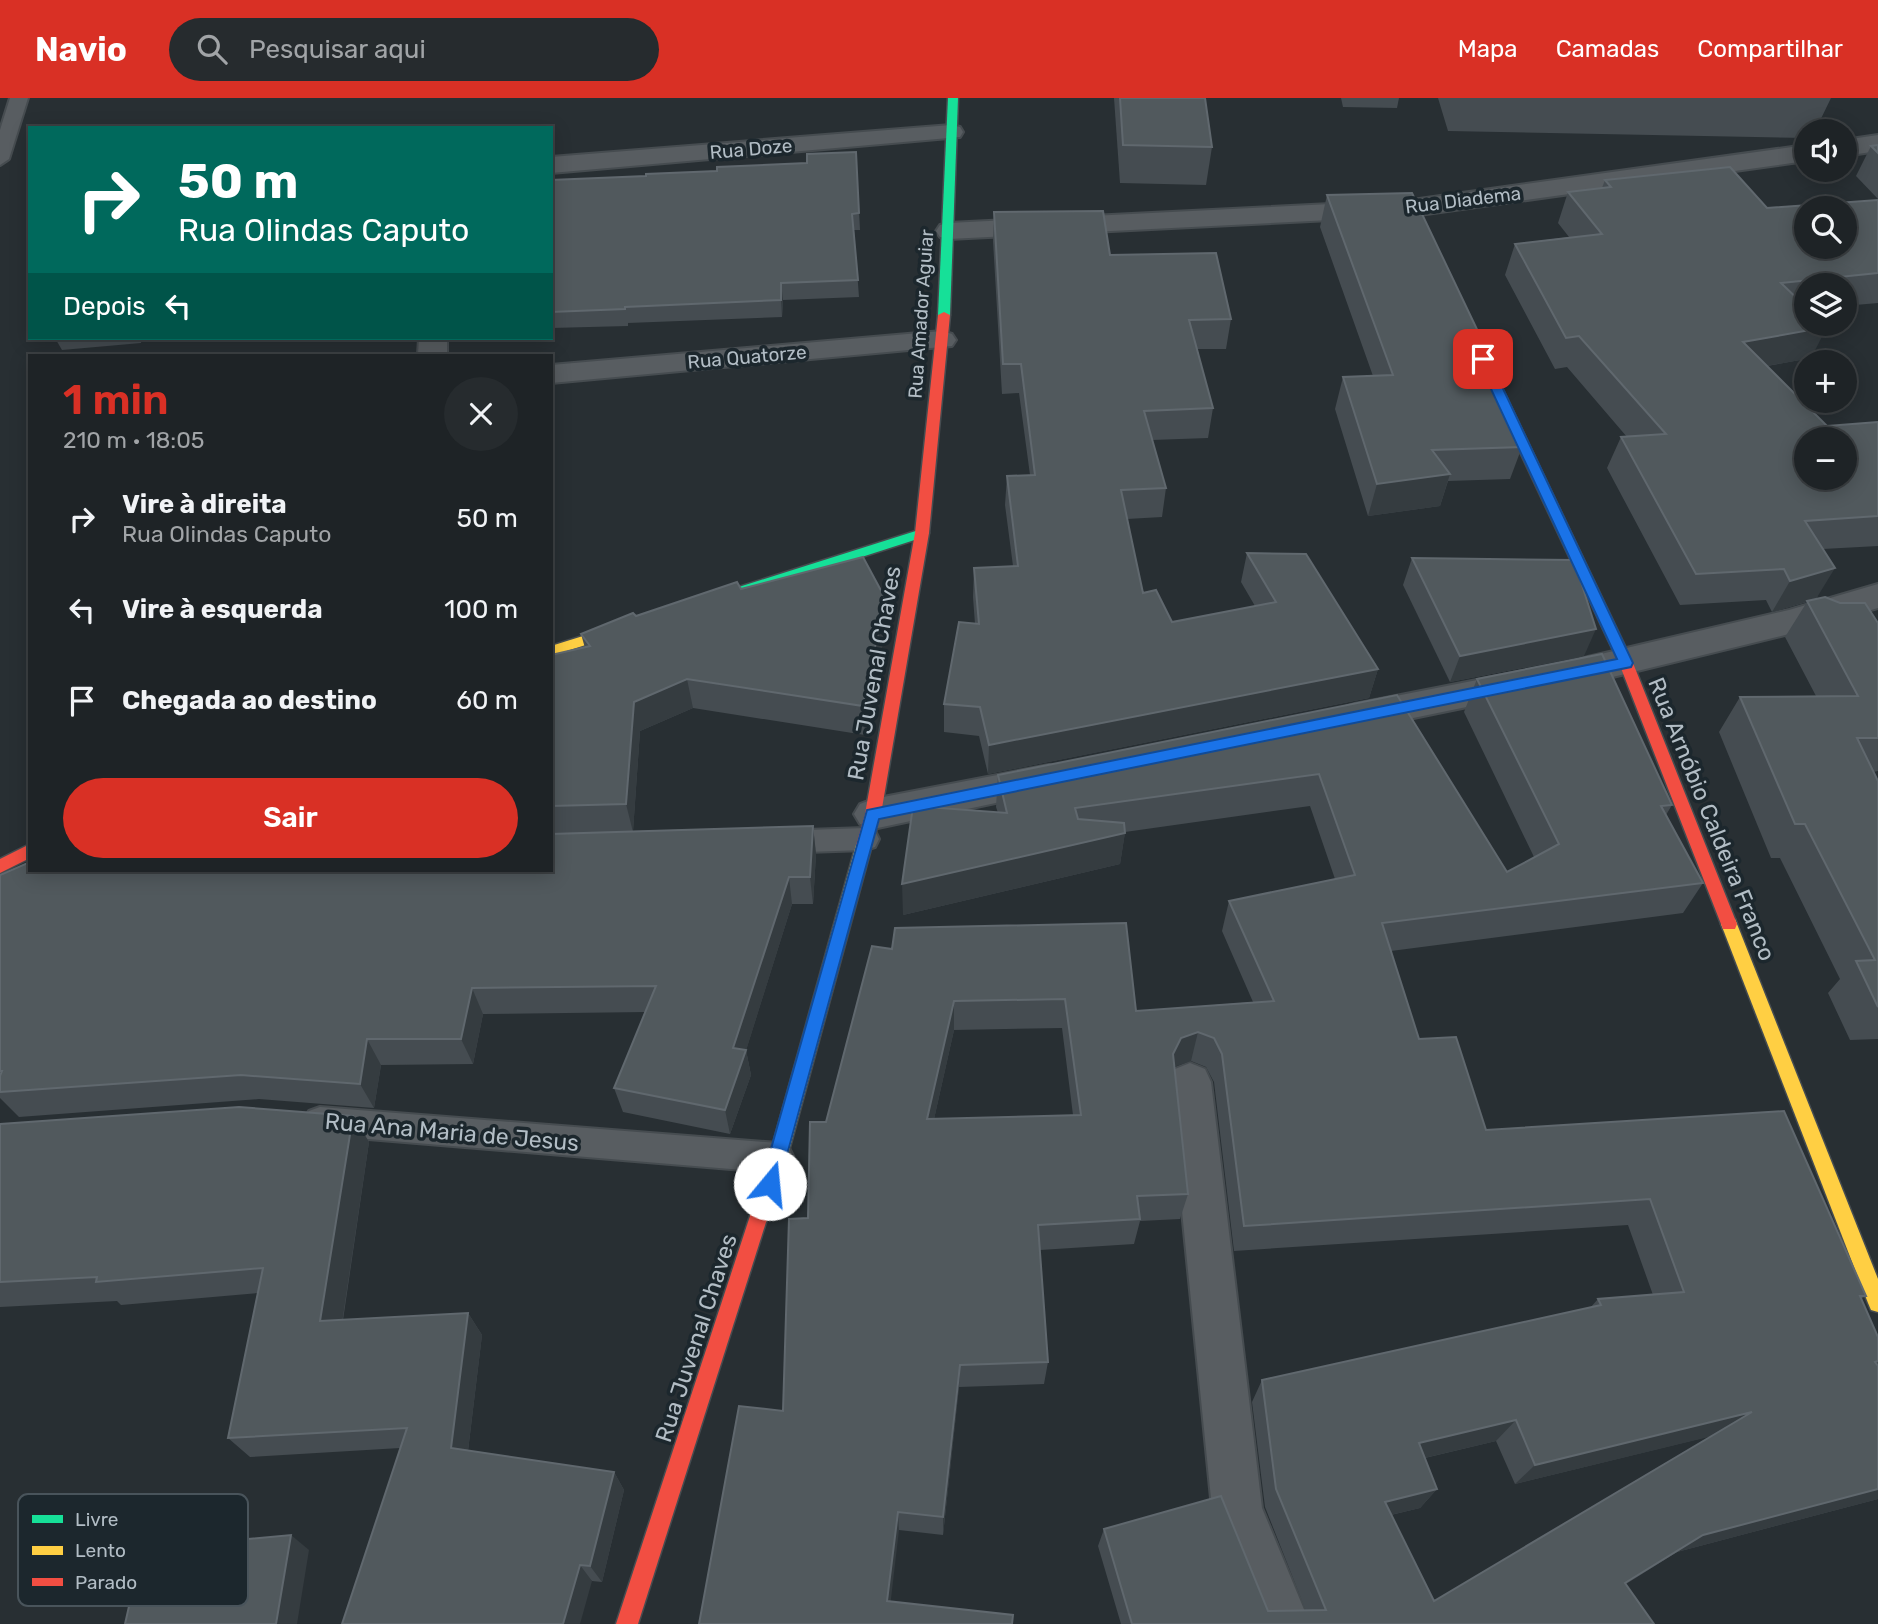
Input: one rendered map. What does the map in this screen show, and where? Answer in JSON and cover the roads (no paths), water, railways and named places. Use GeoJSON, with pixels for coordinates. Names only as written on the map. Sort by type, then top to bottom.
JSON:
{"type":"FeatureCollection","features":[{"type":"Feature","properties":{"kind":"street","name":"Rua Amador Aguiar"},"geometry":{"type":"LineString","coordinates":[[922,533],[942,340],[953,98]]}},
{"type":"Feature","properties":{"kind":"street","name":"Rua Doze"},"geometry":{"type":"LineString","coordinates":[[553,165],[951,132]]}},
{"type":"Feature","properties":{"kind":"street"},"geometry":{"type":"LineString","coordinates":[[1857,146],[1878,143]]}},
{"type":"Feature","properties":{"kind":"street","name":"Rua Diadema"},"geometry":{"type":"LineString","coordinates":[[949,231],[1415,214],[1794,155]]}},
{"type":"Feature","properties":{"kind":"street","name":"Rua Quatorze"},"geometry":{"type":"LineString","coordinates":[[553,374],[942,340]]}},
{"type":"Feature","properties":{"kind":"street","name":"Rua Arnóbio Caldeira Franco"},"geometry":{"type":"LineString","coordinates":[[1483,359],[1626,663],[1878,1304]]}},
{"type":"Feature","properties":{"kind":"street"},"geometry":{"type":"LineString","coordinates":[[710,601],[922,533]]}},
{"type":"Feature","properties":{"kind":"street","name":"Rua Juvenal Chaves"},"geometry":{"type":"LineString","coordinates":[[627,1624],[778,1158],[869,827],[922,533]]}},
{"type":"Feature","properties":{"kind":"street"},"geometry":{"type":"LineString","coordinates":[[1324,723],[1626,663],[1789,622],[1878,596]]}},
{"type":"Feature","properties":{"kind":"street"},"geometry":{"type":"LineString","coordinates":[[553,651],[644,622]]}},
{"type":"Feature","properties":{"kind":"street"},"geometry":{"type":"LineString","coordinates":[[1789,622],[1878,626]]}},
{"type":"Feature","properties":{"kind":"street"},"geometry":{"type":"LineString","coordinates":[[869,827],[1078,773]]}},
{"type":"Feature","properties":{"kind":"street"},"geometry":{"type":"LineString","coordinates":[[0,867],[28,852]]}},
{"type":"Feature","properties":{"kind":"street"},"geometry":{"type":"LineString","coordinates":[[1190,1082],[1237,1508],[1284,1624]]}},
{"type":"Feature","properties":{"kind":"lane"},"geometry":{"type":"LineString","coordinates":[[0,159],[19,98]]}},
{"type":"Feature","properties":{"kind":"lane"},"geometry":{"type":"LineString","coordinates":[[756,842],[869,827]]}},
{"type":"Feature","properties":{"kind":"lane","name":"Rua Ana Maria de Jesus"},"geometry":{"type":"LineString","coordinates":[[285,1118],[778,1158]]}}]}
